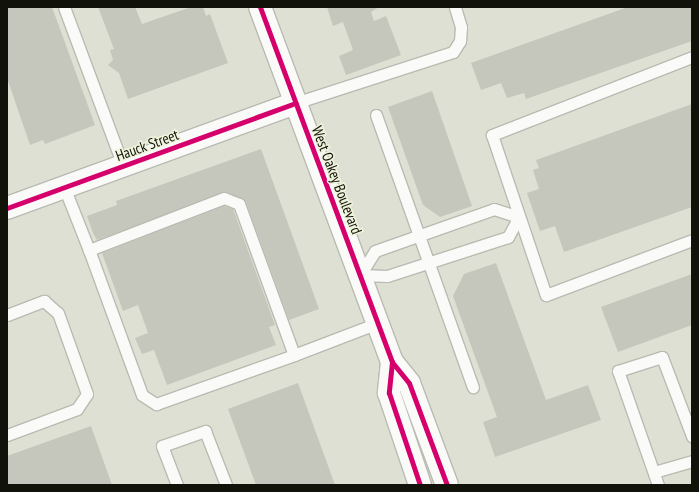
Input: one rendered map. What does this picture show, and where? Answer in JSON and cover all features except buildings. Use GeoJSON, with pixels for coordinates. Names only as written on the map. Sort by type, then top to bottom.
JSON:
{"type":"FeatureCollection","features":[{"type":"Feature","properties":{"kind":"main road","name":"West Oakey Boulevard"},"geometry":{"type":"LineString","coordinates":[[260,7],[392,362],[409,383],[447,485]]}},
{"type":"Feature","properties":{"kind":"main road","name":"Hauck Street"},"geometry":{"type":"LineString","coordinates":[[8,204],[64,187],[295,103]]}},
{"type":"Feature","properties":{"kind":"main road","name":"West Oakey Boulevard"},"geometry":{"type":"LineString","coordinates":[[392,362],[389,393],[420,485]]}},
{"type":"Feature","properties":{"kind":"lane"},"geometry":{"type":"LineString","coordinates":[[64,7],[122,166]]}},
{"type":"Feature","properties":{"kind":"lane"},"geometry":{"type":"LineString","coordinates":[[295,103],[453,52],[460,41],[461,27],[455,7]]}},
{"type":"Feature","properties":{"kind":"lane"},"geometry":{"type":"LineString","coordinates":[[692,58],[492,135],[546,295],[692,240]]}},
{"type":"Feature","properties":{"kind":"lane"},"geometry":{"type":"LineString","coordinates":[[376,116],[473,387]]}},
{"type":"Feature","properties":{"kind":"lane"},"geometry":{"type":"LineString","coordinates":[[64,187],[89,250],[142,395],[156,404],[294,355],[378,323]]}},
{"type":"Feature","properties":{"kind":"lane"},"geometry":{"type":"LineString","coordinates":[[89,250],[224,198],[239,204],[294,355]]}},
{"type":"Feature","properties":{"kind":"lane"},"geometry":{"type":"LineString","coordinates":[[494,209],[519,218],[508,237],[387,276],[360,275],[375,251],[494,209]]}},
{"type":"Feature","properties":{"kind":"lane"},"geometry":{"type":"LineString","coordinates":[[7,315],[44,301],[58,313],[87,394],[78,409],[7,435]]}},
{"type":"Feature","properties":{"kind":"lane"},"geometry":{"type":"LineString","coordinates":[[658,485],[618,371],[662,357],[692,436]]}},
{"type":"Feature","properties":{"kind":"lane"},"geometry":{"type":"LineString","coordinates":[[177,485],[162,446],[205,431],[226,485]]}},
{"type":"Feature","properties":{"kind":"lane"},"geometry":{"type":"LineString","coordinates":[[654,472],[692,461]]}},
{"type":"Feature","properties":{"kind":"cycle path"},"geometry":{"type":"LineString","coordinates":[[260,7],[392,362],[409,383],[447,485]]}},
{"type":"Feature","properties":{"kind":"cycle path"},"geometry":{"type":"LineString","coordinates":[[7,208],[295,103]]}},
{"type":"Feature","properties":{"kind":"cycle path"},"geometry":{"type":"LineString","coordinates":[[392,362],[389,393],[420,485]]}}]}
